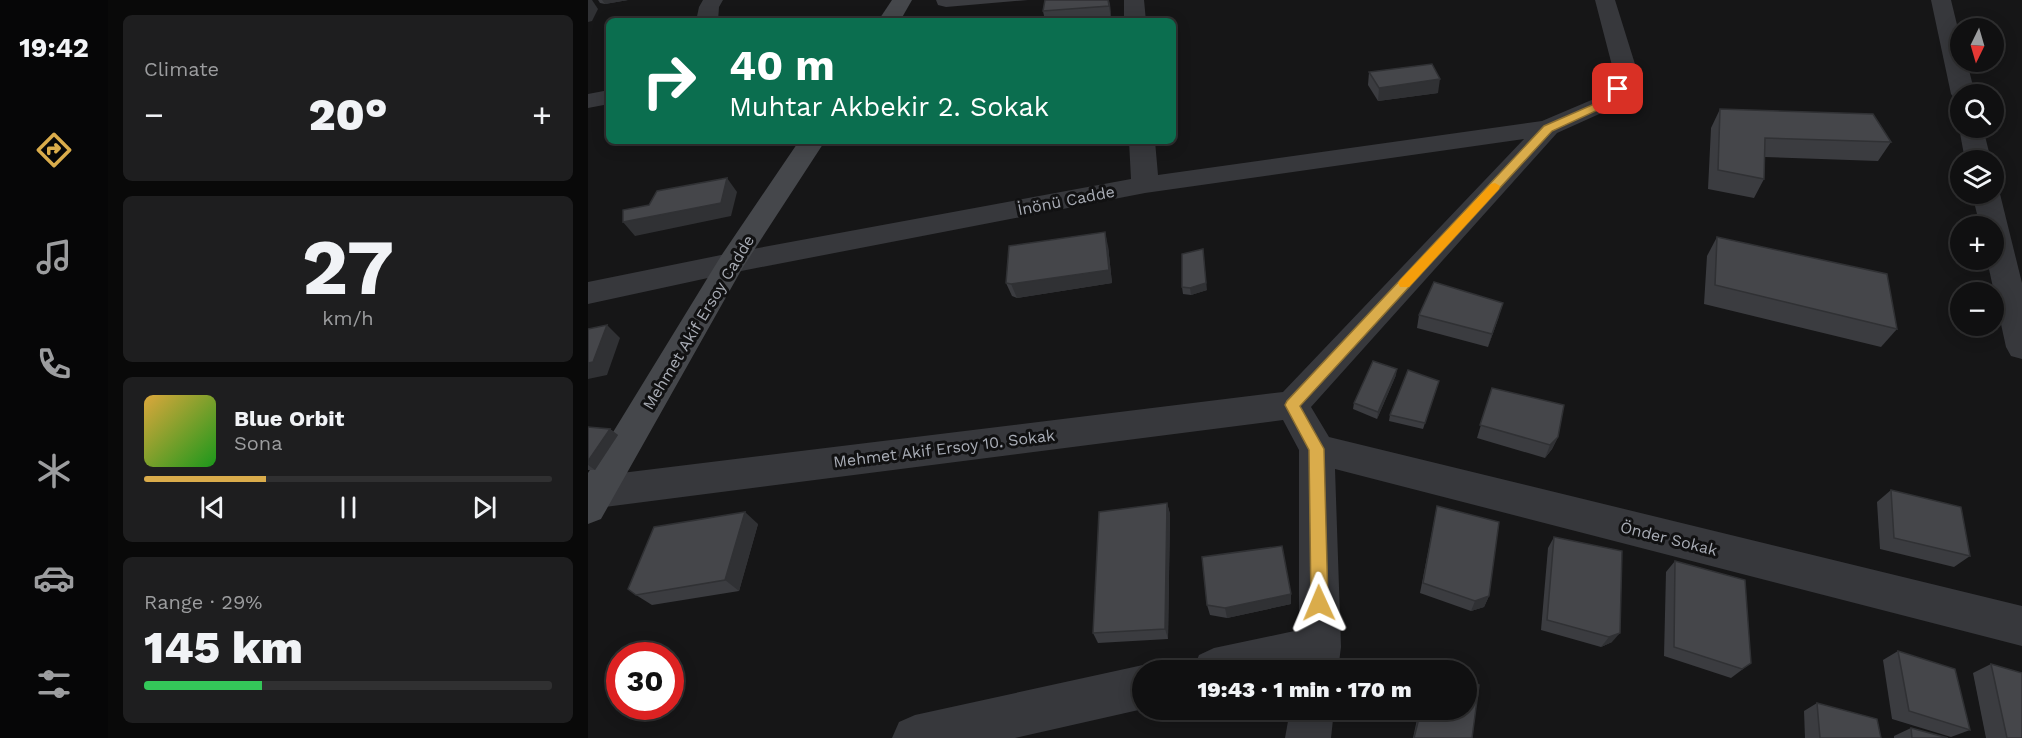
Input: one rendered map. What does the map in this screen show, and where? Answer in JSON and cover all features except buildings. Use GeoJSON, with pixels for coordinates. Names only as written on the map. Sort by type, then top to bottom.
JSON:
{"type":"FeatureCollection","features":[{"type":"Feature","properties":{"kind":"street"},"geometry":{"type":"LineString","coordinates":[[707,18],[713,0]]}},
{"type":"Feature","properties":{"kind":"street"},"geometry":{"type":"LineString","coordinates":[[891,18],[902,0]]}},
{"type":"Feature","properties":{"kind":"street"},"geometry":{"type":"LineString","coordinates":[[1134,0],[1135,18]]}},
{"type":"Feature","properties":{"kind":"street"},"geometry":{"type":"LineString","coordinates":[[1318,659],[1317,449],[1292,405],[1548,128],[1609,101],[1627,77],[1605,0]]}},
{"type":"Feature","properties":{"kind":"street"},"geometry":{"type":"LineString","coordinates":[[1941,0],[1961,84]]}},
{"type":"Feature","properties":{"kind":"street"},"geometry":{"type":"LineString","coordinates":[[588,101],[606,98]]}},
{"type":"Feature","properties":{"kind":"street","name":"İnönü Cadde"},"geometry":{"type":"LineString","coordinates":[[588,293],[731,263],[1145,185],[1548,128]]}},
{"type":"Feature","properties":{"kind":"street","name":"Mehmet Akif Ersoy Cadde"},"geometry":{"type":"LineString","coordinates":[[592,499],[731,263],[810,144]]}},
{"type":"Feature","properties":{"kind":"street"},"geometry":{"type":"LineString","coordinates":[[1142,144],[1145,185]]}},
{"type":"Feature","properties":{"kind":"street"},"geometry":{"type":"LineString","coordinates":[[1988,204],[2022,347]]}},
{"type":"Feature","properties":{"kind":"street","name":"Mehmet Akif Ersoy 10. Sokak"},"geometry":{"type":"LineString","coordinates":[[592,499],[1292,405]]}},
{"type":"Feature","properties":{"kind":"street","name":"Önder Sokak"},"geometry":{"type":"LineString","coordinates":[[1317,449],[2022,626]]}},
{"type":"Feature","properties":{"kind":"street"},"geometry":{"type":"LineString","coordinates":[[915,738],[1132,689]]}},
{"type":"Feature","properties":{"kind":"street"},"geometry":{"type":"LineString","coordinates":[[1308,738],[1311,720]]}},
{"type":"Feature","properties":{"kind":"slow traffic"},"geometry":{"type":"LineString","coordinates":[[1405,283],[1495,186]]}},
{"type":"Feature","properties":{"kind":"route"},"geometry":{"type":"LineString","coordinates":[[1319,603],[1317,449],[1292,405],[1548,128],[1609,101],[1618,89]]}}]}
